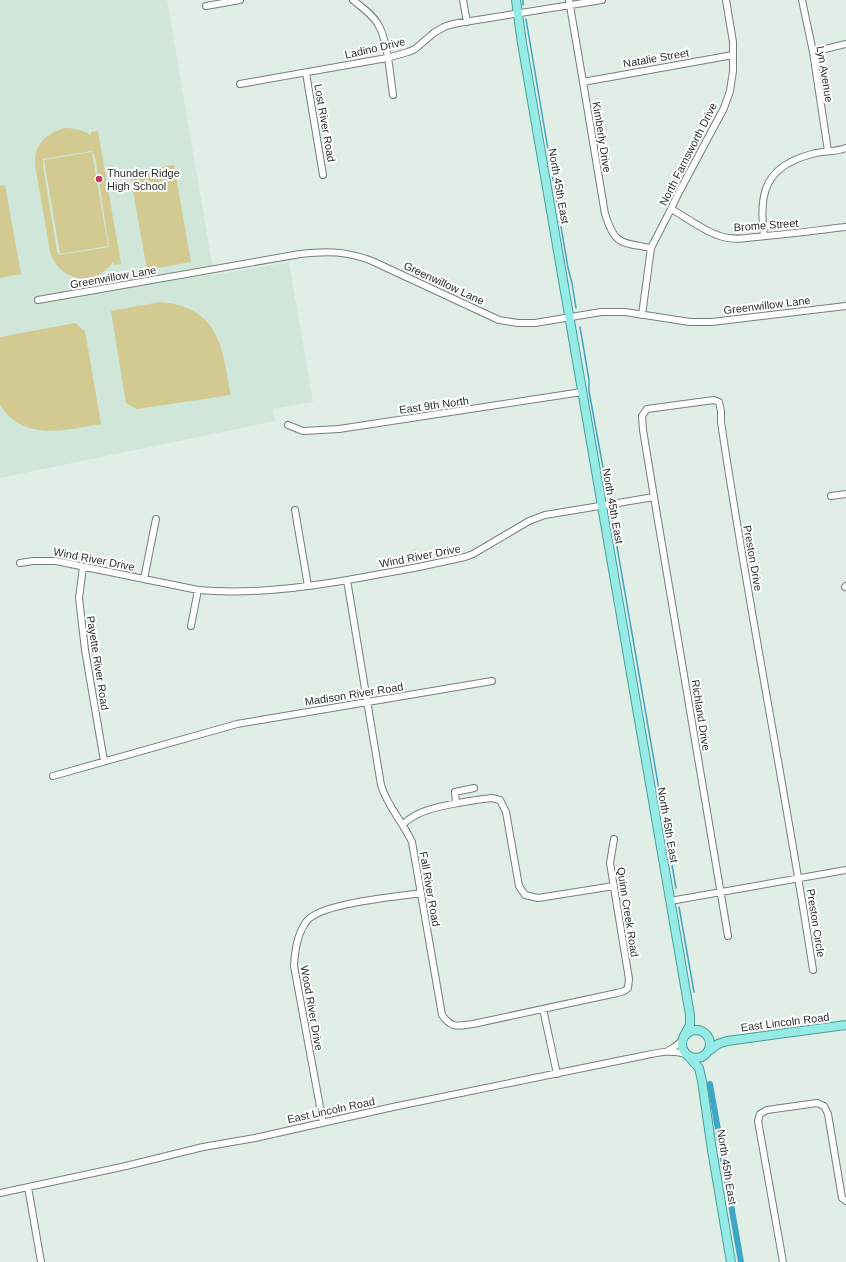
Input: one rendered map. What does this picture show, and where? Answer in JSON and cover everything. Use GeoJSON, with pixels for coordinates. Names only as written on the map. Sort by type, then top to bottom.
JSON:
{"type":"FeatureCollection","features":[{"type":"Feature","properties":{"kind":"main road","name":"North 45th East"},"geometry":{"type":"LineString","coordinates":[[516,0],[690,1015],[690,1025],[683,1038]]}},
{"type":"Feature","properties":{"kind":"main road","name":"North 45th East"},"geometry":{"type":"LineString","coordinates":[[690,1015],[694,1024],[704,1033]]}},
{"type":"Feature","properties":{"kind":"main road","name":"East Lincoln Road"},"geometry":{"type":"LineString","coordinates":[[708,1052],[718,1044],[727,1041],[846,1025]]}},
{"type":"Feature","properties":{"kind":"main road"},"geometry":{"type":"LineString","coordinates":[[692,1030],[704,1033],[710,1042],[708,1052],[698,1059],[687,1056],[681,1045],[683,1038],[692,1030]]}},
{"type":"Feature","properties":{"kind":"main road","name":"East Lincoln Road"},"geometry":{"type":"LineString","coordinates":[[704,1033],[715,1039],[727,1041]]}},
{"type":"Feature","properties":{"kind":"main road","name":"North 45th East"},"geometry":{"type":"LineString","coordinates":[[708,1052],[703,1061],[702,1076],[712,1150],[731,1262]]}},
{"type":"Feature","properties":{"kind":"main road","name":"North 45th East"},"geometry":{"type":"LineString","coordinates":[[687,1056],[699,1068],[702,1076]]}},
{"type":"Feature","properties":{"kind":"street"},"geometry":{"type":"LineString","coordinates":[[206,6],[240,0]]}},
{"type":"Feature","properties":{"kind":"street"},"geometry":{"type":"LineString","coordinates":[[353,0],[379,25],[387,58],[392,95]]}},
{"type":"Feature","properties":{"kind":"street"},"geometry":{"type":"LineString","coordinates":[[464,0],[467,22]]}},
{"type":"Feature","properties":{"kind":"street","name":"Ladino Drive"},"geometry":{"type":"LineString","coordinates":[[240,84],[387,58],[416,48],[446,26],[518,14],[569,3],[602,0]]}},
{"type":"Feature","properties":{"kind":"street","name":"North Farnsworth Drive"},"geometry":{"type":"LineString","coordinates":[[642,315],[651,248],[724,108],[730,92],[733,71],[733,42],[726,0]]}},
{"type":"Feature","properties":{"kind":"street","name":"Lyn Avenue"},"geometry":{"type":"LineString","coordinates":[[802,0],[813,52],[828,151]]}},
{"type":"Feature","properties":{"kind":"street","name":"Kimberly Drive"},"geometry":{"type":"LineString","coordinates":[[569,3],[603,207],[609,229],[614,237],[620,241],[651,248]]}},
{"type":"Feature","properties":{"kind":"street"},"geometry":{"type":"LineString","coordinates":[[813,52],[846,44]]}},
{"type":"Feature","properties":{"kind":"street","name":"Natalie Street"},"geometry":{"type":"LineString","coordinates":[[583,82],[733,55]]}},
{"type":"Feature","properties":{"kind":"street","name":"Lost River Road"},"geometry":{"type":"LineString","coordinates":[[306,73],[323,176]]}},
{"type":"Feature","properties":{"kind":"street"},"geometry":{"type":"LineString","coordinates":[[764,236],[762,210],[763,198],[771,178],[778,170],[801,157],[846,148]]}},
{"type":"Feature","properties":{"kind":"street","name":"Brome Street"},"geometry":{"type":"LineString","coordinates":[[671,209],[704,229],[722,236],[748,239],[846,227]]}},
{"type":"Feature","properties":{"kind":"street","name":"Greenwillow Lane"},"geometry":{"type":"LineString","coordinates":[[38,300],[300,254],[342,252],[372,261],[499,320],[518,323],[535,323],[601,312],[625,312],[690,322],[712,322],[846,306]]}},
{"type":"Feature","properties":{"kind":"street","name":"East 9th North"},"geometry":{"type":"LineString","coordinates":[[288,425],[304,431],[339,429],[582,392]]}},
{"type":"Feature","properties":{"kind":"street","name":"Preston Drive"},"geometry":{"type":"LineString","coordinates":[[654,497],[642,416],[647,409],[707,400],[719,402],[734,504],[799,878]]}},
{"type":"Feature","properties":{"kind":"street"},"geometry":{"type":"LineString","coordinates":[[831,496],[846,494]]}},
{"type":"Feature","properties":{"kind":"street","name":"Wind River Drive"},"geometry":{"type":"LineString","coordinates":[[20,563],[45,560],[198,590],[227,592],[308,586],[465,557],[474,554],[529,521],[545,514],[654,497]]}},
{"type":"Feature","properties":{"kind":"street","name":"Richland Drive"},"geometry":{"type":"LineString","coordinates":[[654,497],[728,936]]}},
{"type":"Feature","properties":{"kind":"street"},"geometry":{"type":"LineString","coordinates":[[295,510],[308,586]]}},
{"type":"Feature","properties":{"kind":"street"},"geometry":{"type":"LineString","coordinates":[[144,579],[156,519]]}},
{"type":"Feature","properties":{"kind":"street","name":"Payette River Road"},"geometry":{"type":"LineString","coordinates":[[83,567],[78,598],[85,650],[104,761]]}},
{"type":"Feature","properties":{"kind":"street","name":"Fall River Road"},"geometry":{"type":"LineString","coordinates":[[346,580],[381,785],[387,800],[403,824],[412,842],[442,1015],[448,1023],[458,1026],[617,993],[628,988]]}},
{"type":"Feature","properties":{"kind":"street"},"geometry":{"type":"LineString","coordinates":[[191,626],[198,590]]}},
{"type":"Feature","properties":{"kind":"street","name":"Madison River Road"},"geometry":{"type":"LineString","coordinates":[[53,776],[237,724],[492,682]]}},
{"type":"Feature","properties":{"kind":"street"},"geometry":{"type":"LineString","coordinates":[[456,803],[455,792],[474,788]]}},
{"type":"Feature","properties":{"kind":"street"},"geometry":{"type":"LineString","coordinates":[[403,824],[424,810],[456,803],[492,798],[500,800],[506,812],[518,886],[525,895],[538,898],[614,886]]}},
{"type":"Feature","properties":{"kind":"street","name":"Quinn Creek Road"},"geometry":{"type":"LineString","coordinates":[[614,839],[610,863],[629,979],[628,988]]}},
{"type":"Feature","properties":{"kind":"street"},"geometry":{"type":"LineString","coordinates":[[670,901],[846,870]]}},
{"type":"Feature","properties":{"kind":"street","name":"Preston Circle"},"geometry":{"type":"LineString","coordinates":[[799,878],[813,970]]}},
{"type":"Feature","properties":{"kind":"street","name":"Wood River Drive"},"geometry":{"type":"LineString","coordinates":[[323,1123],[294,966],[295,949],[299,935],[306,921],[330,908],[421,893]]}},
{"type":"Feature","properties":{"kind":"street"},"geometry":{"type":"LineString","coordinates":[[543,1009],[557,1074]]}},
{"type":"Feature","properties":{"kind":"street","name":"East Lincoln Road"},"geometry":{"type":"LineString","coordinates":[[668,1051],[683,1038]]}},
{"type":"Feature","properties":{"kind":"street","name":"East Lincoln Road"},"geometry":{"type":"LineString","coordinates":[[0,1193],[126,1166],[203,1147],[668,1051],[678,1052],[687,1056]]}},
{"type":"Feature","properties":{"kind":"street"},"geometry":{"type":"LineString","coordinates":[[783,1262],[758,1121],[760,1114],[768,1110],[817,1103],[824,1106],[828,1114],[842,1198],[846,1201]]}},
{"type":"Feature","properties":{"kind":"street"},"geometry":{"type":"LineString","coordinates":[[28,1187],[41,1262]]}},
{"type":"Feature","properties":{"kind":"shaded area","name":"Thunder Ridge High School"},"geometry":{"type":"Polygon","coordinates":[[[0,0],[167,0],[214,275],[289,262],[313,402],[273,409],[275,421],[0,478],[0,0]]]}},
{"type":"Feature","properties":{"kind":"shaded area"},"geometry":{"type":"Polygon","coordinates":[[[72,128],[91,135],[91,132],[98,131],[121,264],[114,265],[113,262],[97,276],[78,278],[69,275],[61,270],[50,252],[35,158],[42,141],[58,130],[72,128]],[[92,151],[43,159],[57,251],[59,255],[109,247],[95,156],[92,151]]]}},
{"type":"Feature","properties":{"kind":"shaded area"},"geometry":{"type":"Polygon","coordinates":[[[92,152],[108,246],[60,254],[44,160],[92,152]]]}},
{"type":"Feature","properties":{"kind":"shaded area"},"geometry":{"type":"Polygon","coordinates":[[[174,165],[191,262],[147,270],[130,173],[174,165]]]}},
{"type":"Feature","properties":{"kind":"shaded area"},"geometry":{"type":"Polygon","coordinates":[[[5,185],[21,274],[0,278],[0,186],[5,185]]]}},
{"type":"Feature","properties":{"kind":"shaded area"},"geometry":{"type":"Polygon","coordinates":[[[160,302],[180,305],[195,312],[206,321],[214,332],[220,345],[231,395],[137,409],[126,403],[111,311],[160,302]]]}},
{"type":"Feature","properties":{"kind":"shaded area"},"geometry":{"type":"Polygon","coordinates":[[[75,323],[85,331],[101,424],[74,429],[46,431],[33,429],[21,424],[10,417],[0,405],[0,337],[75,323]]]}},
{"type":"Feature","properties":{"kind":"waterway"},"geometry":{"type":"LineString","coordinates":[[523,0],[523,5]]}},
{"type":"Feature","properties":{"kind":"waterway"},"geometry":{"type":"LineString","coordinates":[[526,19],[576,308]]}},
{"type":"Feature","properties":{"kind":"waterway"},"geometry":{"type":"LineString","coordinates":[[580,327],[589,380],[589,391],[608,495]]}},
{"type":"Feature","properties":{"kind":"waterway"},"geometry":{"type":"LineString","coordinates":[[611,512],[676,888]]}},
{"type":"Feature","properties":{"kind":"waterway"},"geometry":{"type":"LineString","coordinates":[[679,907],[694,992]]}},
{"type":"Feature","properties":{"kind":"waterway"},"geometry":{"type":"LineString","coordinates":[[710,1084],[741,1262]]}},
{"type":"Feature","properties":{"kind":"place","name":"Thunder Ridge High School"},"geometry":{"type":"Point","coordinates":[99,179]}}]}
